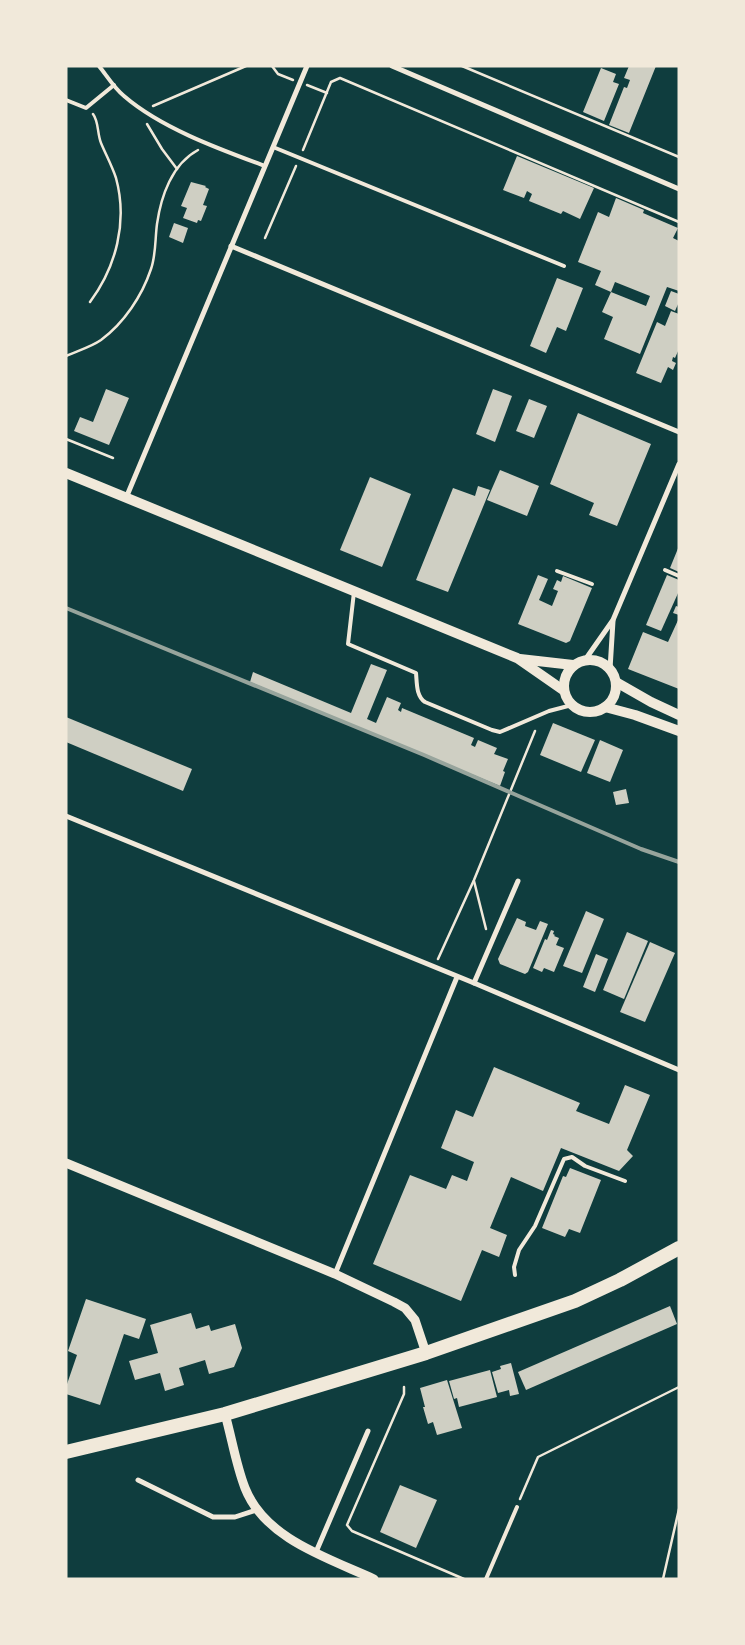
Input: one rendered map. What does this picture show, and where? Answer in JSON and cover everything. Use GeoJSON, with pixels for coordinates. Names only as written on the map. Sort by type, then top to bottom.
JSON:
{"type":"FeatureCollection","features":[{"type":"Feature","properties":{"kind":"highway"},"geometry":{"type":"LineString","coordinates":[[66,1452],[224,1414],[426,1353],[575,1301],[620,1280],[679,1248]]}},
{"type":"Feature","properties":{"kind":"main road"},"geometry":{"type":"LineString","coordinates":[[66,473],[517,658],[563,690]]}},
{"type":"Feature","properties":{"kind":"main road"},"geometry":{"type":"LineString","coordinates":[[517,658],[573,665]]}},
{"type":"Feature","properties":{"kind":"main road"},"geometry":{"type":"LineString","coordinates":[[585,660],[599,661],[610,669],[616,682],[614,696],[605,707],[597,711],[579,710],[566,698],[563,690],[564,680],[567,672],[573,665],[585,660]]}},
{"type":"Feature","properties":{"kind":"main road"},"geometry":{"type":"LineString","coordinates":[[616,682],[650,702],[679,715]]}},
{"type":"Feature","properties":{"kind":"main road"},"geometry":{"type":"LineString","coordinates":[[605,707],[636,715],[679,731]]}},
{"type":"Feature","properties":{"kind":"street"},"geometry":{"type":"LineString","coordinates":[[126,498],[307,66]]}},
{"type":"Feature","properties":{"kind":"street"},"geometry":{"type":"LineString","coordinates":[[392,66],[679,189]]}},
{"type":"Feature","properties":{"kind":"street"},"geometry":{"type":"LineString","coordinates":[[232,246],[679,432]]}},
{"type":"Feature","properties":{"kind":"street"},"geometry":{"type":"LineString","coordinates":[[585,660],[613,620],[679,464]]}},
{"type":"Feature","properties":{"kind":"street"},"geometry":{"type":"LineString","coordinates":[[610,669],[613,620]]}},
{"type":"Feature","properties":{"kind":"street"},"geometry":{"type":"LineString","coordinates":[[66,816],[679,1070]]}},
{"type":"Feature","properties":{"kind":"street"},"geometry":{"type":"LineString","coordinates":[[474,984],[518,881]]}},
{"type":"Feature","properties":{"kind":"street"},"geometry":{"type":"LineString","coordinates":[[335,1274],[457,977]]}},
{"type":"Feature","properties":{"kind":"street"},"geometry":{"type":"LineString","coordinates":[[66,1163],[335,1274],[394,1302],[405,1308],[415,1320],[426,1353]]}},
{"type":"Feature","properties":{"kind":"street"},"geometry":{"type":"LineString","coordinates":[[224,1414],[246,1489],[256,1510],[283,1534],[298,1544],[374,1579]]}},
{"type":"Feature","properties":{"kind":"street"},"geometry":{"type":"LineString","coordinates":[[316,1552],[368,1431]]}},
{"type":"Feature","properties":{"kind":"street"},"geometry":{"type":"LineString","coordinates":[[138,1480],[213,1517],[235,1517],[256,1510]]}},
{"type":"Feature","properties":{"kind":"lane"},"geometry":{"type":"LineString","coordinates":[[99,66],[122,95],[141,109],[172,127],[212,146],[265,166]]}},
{"type":"Feature","properties":{"kind":"lane"},"geometry":{"type":"LineString","coordinates":[[66,100],[86,108],[114,85]]}},
{"type":"Feature","properties":{"kind":"lane"},"geometry":{"type":"LineString","coordinates":[[273,147],[564,266]]}},
{"type":"Feature","properties":{"kind":"lane"},"geometry":{"type":"LineString","coordinates":[[665,570],[679,576]]}},
{"type":"Feature","properties":{"kind":"lane"},"geometry":{"type":"LineString","coordinates":[[557,571],[592,584]]}},
{"type":"Feature","properties":{"kind":"lane"},"geometry":{"type":"LineString","coordinates":[[354,592],[348,644],[416,673],[418,694],[421,700],[500,732],[548,711],[572,705]]}},
{"type":"Feature","properties":{"kind":"lane"},"geometry":{"type":"LineString","coordinates":[[515,1275],[514,1267],[519,1250],[535,1226],[564,1159],[572,1158],[585,1166],[626,1181]]}},
{"type":"Feature","properties":{"kind":"lane"},"geometry":{"type":"LineString","coordinates":[[486,1579],[517,1507]]}},
{"type":"Feature","properties":{"kind":"path"},"geometry":{"type":"LineString","coordinates":[[146,111],[152,106],[246,66]]}},
{"type":"Feature","properties":{"kind":"path"},"geometry":{"type":"LineString","coordinates":[[462,66],[679,157]]}},
{"type":"Feature","properties":{"kind":"path"},"geometry":{"type":"LineString","coordinates":[[265,238],[332,82],[340,78],[679,222]]}},
{"type":"Feature","properties":{"kind":"path"},"geometry":{"type":"LineString","coordinates":[[86,108],[96,118],[98,138],[110,160],[120,200],[119,242],[106,278],[90,302]]}},
{"type":"Feature","properties":{"kind":"path"},"geometry":{"type":"LineString","coordinates":[[141,109],[149,130],[177,169]]}},
{"type":"Feature","properties":{"kind":"path"},"geometry":{"type":"LineString","coordinates":[[66,356],[100,341],[126,317],[144,287],[152,268],[157,223],[169,182],[185,159],[197,150],[212,146]]}},
{"type":"Feature","properties":{"kind":"path"},"geometry":{"type":"LineString","coordinates":[[66,439],[113,458]]}},
{"type":"Feature","properties":{"kind":"path"},"geometry":{"type":"LineString","coordinates":[[434,967],[475,878],[535,731]]}},
{"type":"Feature","properties":{"kind":"path"},"geometry":{"type":"LineString","coordinates":[[475,878],[490,945]]}},
{"type":"Feature","properties":{"kind":"path"},"geometry":{"type":"LineString","coordinates":[[404,1387],[404,1394],[347,1525],[352,1531],[464,1579]]}},
{"type":"Feature","properties":{"kind":"path"},"geometry":{"type":"LineString","coordinates":[[517,1507],[538,1457],[679,1387]]}},
{"type":"Feature","properties":{"kind":"path"},"geometry":{"type":"LineString","coordinates":[[663,1579],[679,1509]]}},
{"type":"Feature","properties":{"kind":"building"},"geometry":{"type":"Polygon","coordinates":[[[629,66],[656,66],[629,133],[609,125],[624,87],[627,88],[630,80],[624,78],[629,66]]]}},
{"type":"Feature","properties":{"kind":"building"},"geometry":{"type":"Polygon","coordinates":[[[601,68],[616,74],[613,82],[619,84],[604,121],[583,112],[601,68]]]}},
{"type":"Feature","properties":{"kind":"building"},"geometry":{"type":"Polygon","coordinates":[[[517,156],[594,188],[580,219],[563,211],[561,214],[529,201],[532,194],[527,191],[524,198],[503,190],[517,156]]]}},
{"type":"Feature","properties":{"kind":"building"},"geometry":{"type":"Polygon","coordinates":[[[191,182],[206,186],[209,189],[203,205],[207,206],[201,221],[198,220],[197,223],[183,218],[187,208],[181,206],[191,182]]]}},
{"type":"Feature","properties":{"kind":"building"},"geometry":{"type":"Polygon","coordinates":[[[616,198],[644,210],[643,213],[678,228],[673,238],[679,241],[679,291],[667,287],[640,354],[604,339],[613,317],[602,312],[611,292],[595,285],[601,271],[578,262],[598,212],[609,217],[616,198]],[[615,282],[611,292],[646,306],[650,296],[615,282]]]}},
{"type":"Feature","properties":{"kind":"building"},"geometry":{"type":"Polygon","coordinates":[[[174,223],[188,228],[183,243],[169,237],[174,223]]]}},
{"type":"Feature","properties":{"kind":"building"},"geometry":{"type":"Polygon","coordinates":[[[557,278],[583,288],[566,331],[557,327],[546,353],[530,346],[557,278]]]}},
{"type":"Feature","properties":{"kind":"building"},"geometry":{"type":"Polygon","coordinates":[[[671,291],[679,294],[679,302],[675,311],[665,306],[671,291]]]}},
{"type":"Feature","properties":{"kind":"building"},"geometry":{"type":"Polygon","coordinates":[[[671,311],[679,314],[679,349],[675,358],[673,357],[672,361],[676,363],[673,370],[668,367],[661,383],[636,373],[657,322],[665,326],[671,311]]]}},
{"type":"Feature","properties":{"kind":"building"},"geometry":{"type":"Polygon","coordinates":[[[106,389],[129,398],[109,445],[74,431],[80,417],[93,422],[106,389]]]}},
{"type":"Feature","properties":{"kind":"building"},"geometry":{"type":"Polygon","coordinates":[[[493,389],[512,396],[495,442],[476,434],[493,389]]]}},
{"type":"Feature","properties":{"kind":"building"},"geometry":{"type":"Polygon","coordinates":[[[529,399],[547,406],[534,438],[516,431],[529,399]]]}},
{"type":"Feature","properties":{"kind":"building"},"geometry":{"type":"Polygon","coordinates":[[[578,413],[651,444],[617,526],[589,515],[594,503],[550,484],[578,413]]]}},
{"type":"Feature","properties":{"kind":"building"},"geometry":{"type":"Polygon","coordinates":[[[500,470],[539,486],[527,516],[487,500],[500,470]]]}},
{"type":"Feature","properties":{"kind":"building"},"geometry":{"type":"Polygon","coordinates":[[[370,477],[411,494],[382,567],[340,550],[370,477]]]}},
{"type":"Feature","properties":{"kind":"building"},"geometry":{"type":"Polygon","coordinates":[[[478,486],[490,490],[448,592],[416,580],[453,488],[475,496],[478,486]]]}},
{"type":"Feature","properties":{"kind":"building"},"geometry":{"type":"Polygon","coordinates":[[[679,546],[679,572],[670,568],[679,546]]]}},
{"type":"Feature","properties":{"kind":"building"},"geometry":{"type":"Polygon","coordinates":[[[538,575],[548,579],[539,600],[552,606],[558,591],[553,589],[557,580],[561,582],[563,576],[592,588],[570,641],[566,643],[518,624],[538,575]]]}},
{"type":"Feature","properties":{"kind":"building"},"geometry":{"type":"Polygon","coordinates":[[[667,575],[679,580],[679,591],[661,631],[646,625],[667,575]]]}},
{"type":"Feature","properties":{"kind":"building"},"geometry":{"type":"Polygon","coordinates":[[[676,606],[679,607],[679,615],[673,613],[676,606]]]}},
{"type":"Feature","properties":{"kind":"building"},"geometry":{"type":"Polygon","coordinates":[[[679,618],[679,689],[628,669],[643,632],[668,642],[679,618]]]}},
{"type":"Feature","properties":{"kind":"building"},"geometry":{"type":"Polygon","coordinates":[[[371,664],[387,670],[367,719],[376,723],[387,697],[401,703],[398,710],[401,712],[402,708],[474,738],[471,745],[475,747],[478,740],[497,748],[494,754],[508,759],[500,786],[250,682],[253,672],[351,713],[371,664]]]}},
{"type":"Feature","properties":{"kind":"building"},"geometry":{"type":"Polygon","coordinates":[[[66,717],[192,769],[183,791],[66,742],[66,717]]]}},
{"type":"Feature","properties":{"kind":"building"},"geometry":{"type":"Polygon","coordinates":[[[553,723],[595,740],[581,772],[540,755],[553,723]]]}},
{"type":"Feature","properties":{"kind":"building"},"geometry":{"type":"Polygon","coordinates":[[[600,740],[623,750],[610,782],[587,773],[600,740]]]}},
{"type":"Feature","properties":{"kind":"building"},"geometry":{"type":"Polygon","coordinates":[[[626,789],[629,803],[616,805],[613,792],[626,789]]]}},
{"type":"Feature","properties":{"kind":"building"},"geometry":{"type":"Polygon","coordinates":[[[586,911],[604,919],[582,973],[563,966],[586,911]]]}},
{"type":"Feature","properties":{"kind":"building"},"geometry":{"type":"Polygon","coordinates":[[[517,918],[526,922],[525,926],[536,930],[540,921],[548,924],[528,972],[525,974],[500,964],[498,959],[517,918]]]}},
{"type":"Feature","properties":{"kind":"building"},"geometry":{"type":"Polygon","coordinates":[[[551,930],[554,931],[554,936],[559,938],[556,945],[564,948],[554,972],[544,968],[542,972],[533,968],[545,939],[547,940],[551,930]]]}},
{"type":"Feature","properties":{"kind":"building"},"geometry":{"type":"Polygon","coordinates":[[[627,932],[648,941],[624,999],[603,990],[627,932]]]}},
{"type":"Feature","properties":{"kind":"building"},"geometry":{"type":"Polygon","coordinates":[[[650,942],[675,953],[645,1022],[620,1012],[650,942]]]}},
{"type":"Feature","properties":{"kind":"building"},"geometry":{"type":"Polygon","coordinates":[[[596,954],[608,959],[595,992],[583,987],[596,954]]]}},
{"type":"Feature","properties":{"kind":"building"},"geometry":{"type":"Polygon","coordinates":[[[494,1067],[580,1103],[576,1111],[609,1124],[625,1085],[650,1095],[627,1150],[633,1156],[619,1171],[561,1148],[543,1191],[511,1177],[490,1228],[507,1235],[499,1257],[482,1250],[461,1301],[373,1264],[410,1175],[446,1189],[452,1175],[467,1181],[474,1162],[441,1148],[456,1110],[473,1117],[494,1067]]]}},
{"type":"Feature","properties":{"kind":"building"},"geometry":{"type":"Polygon","coordinates":[[[570,1168],[601,1180],[580,1233],[569,1229],[565,1237],[542,1228],[563,1176],[566,1177],[570,1168]]]}},
{"type":"Feature","properties":{"kind":"building"},"geometry":{"type":"Polygon","coordinates":[[[86,1299],[146,1319],[139,1339],[124,1334],[100,1405],[66,1394],[66,1387],[77,1355],[68,1351],[86,1299]]]}},
{"type":"Feature","properties":{"kind":"building"},"geometry":{"type":"Polygon","coordinates":[[[670,1306],[677,1324],[526,1390],[518,1372],[670,1306]]]}},
{"type":"Feature","properties":{"kind":"building"},"geometry":{"type":"Polygon","coordinates":[[[191,1313],[196,1329],[209,1325],[211,1331],[235,1324],[242,1348],[234,1367],[209,1374],[205,1360],[179,1368],[184,1385],[165,1391],[160,1373],[135,1380],[129,1361],[158,1353],[150,1325],[191,1313]]]}},
{"type":"Feature","properties":{"kind":"building"},"geometry":{"type":"Polygon","coordinates":[[[511,1363],[519,1394],[510,1396],[509,1390],[498,1393],[492,1372],[501,1369],[500,1366],[511,1363]]]}},
{"type":"Feature","properties":{"kind":"building"},"geometry":{"type":"Polygon","coordinates":[[[490,1370],[497,1397],[459,1407],[457,1398],[454,1399],[449,1381],[490,1370]]]}},
{"type":"Feature","properties":{"kind":"building"},"geometry":{"type":"Polygon","coordinates":[[[447,1380],[462,1428],[437,1435],[433,1422],[428,1424],[420,1388],[447,1380]]]}},
{"type":"Feature","properties":{"kind":"building"},"geometry":{"type":"Polygon","coordinates":[[[400,1485],[437,1500],[416,1548],[380,1532],[400,1485]]]}},
{"type":"Feature","properties":{"kind":"railway"},"geometry":{"type":"LineString","coordinates":[[66,608],[424,755],[641,849],[679,862]]}}]}
